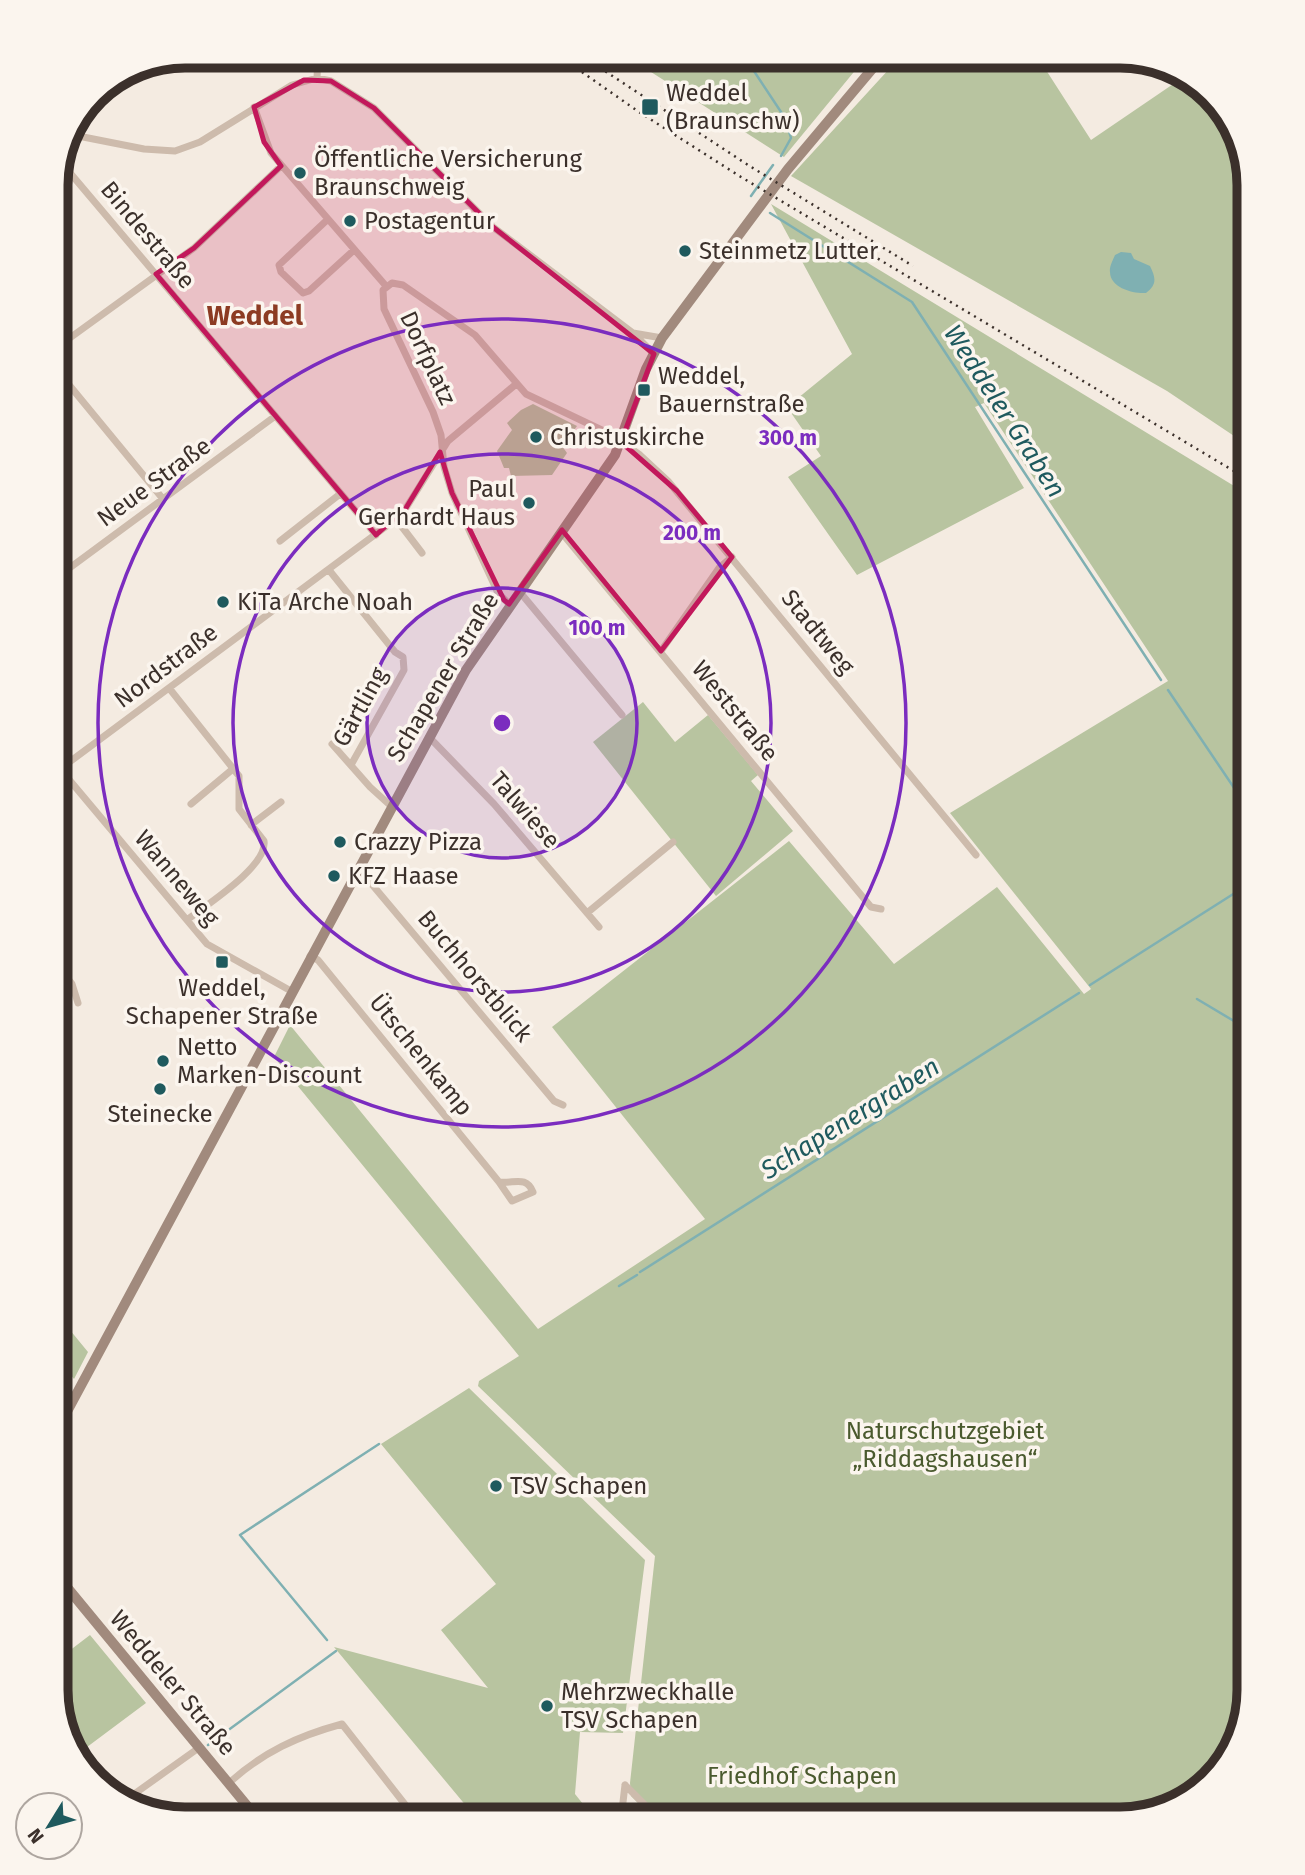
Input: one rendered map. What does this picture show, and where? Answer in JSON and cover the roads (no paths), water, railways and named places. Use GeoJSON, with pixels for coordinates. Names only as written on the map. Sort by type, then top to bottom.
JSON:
{"type":"FeatureCollection","features":[{"type":"Feature","properties":{"kind":"street"},"geometry":{"type":"LineString","coordinates":[[317,68],[317,78]]}},
{"type":"Feature","properties":{"kind":"street","name":"Schapener Straße"},"geometry":{"type":"LineString","coordinates":[[68,1409],[291,991],[472,660],[509,604],[607,469],[621,442],[653,354],[662,338],[806,146],[872,69]]}},
{"type":"Feature","properties":{"kind":"street"},"geometry":{"type":"LineString","coordinates":[[79,136],[144,149],[175,151],[189,147],[292,85],[317,78],[331,81],[374,108],[493,227],[632,333],[653,354]]}},
{"type":"Feature","properties":{"kind":"street","name":"Dorfplatz"},"geometry":{"type":"LineString","coordinates":[[254,107],[264,142],[281,166],[386,286]]}},
{"type":"Feature","properties":{"kind":"street"},"geometry":{"type":"LineString","coordinates":[[69,338],[194,248],[281,166]]}},
{"type":"Feature","properties":{"kind":"street","name":"Bindestraße"},"geometry":{"type":"LineString","coordinates":[[70,172],[376,535]]}},
{"type":"Feature","properties":{"kind":"street"},"geometry":{"type":"LineString","coordinates":[[327,220],[279,265],[297,290],[303,293],[309,291],[354,250]]}},
{"type":"Feature","properties":{"kind":"street","name":"Dorfplatz"},"geometry":{"type":"LineString","coordinates":[[386,286],[403,285],[475,335],[515,385],[536,400],[621,442]]}},
{"type":"Feature","properties":{"kind":"street","name":"Dorfplatz"},"geometry":{"type":"LineString","coordinates":[[386,286],[382,296],[384,309],[433,412],[452,493],[498,593],[509,604]]}},
{"type":"Feature","properties":{"kind":"street"},"geometry":{"type":"LineString","coordinates":[[632,333],[662,338]]}},
{"type":"Feature","properties":{"kind":"street"},"geometry":{"type":"LineString","coordinates":[[69,385],[163,499]]}},
{"type":"Feature","properties":{"kind":"street","name":"Nordstraße"},"geometry":{"type":"LineString","coordinates":[[69,761],[396,519],[453,435],[515,385]]}},
{"type":"Feature","properties":{"kind":"street","name":"Neue Straße"},"geometry":{"type":"LineString","coordinates":[[69,569],[274,417]]}},
{"type":"Feature","properties":{"kind":"street","name":"Stadtweg"},"geometry":{"type":"LineString","coordinates":[[621,442],[640,455],[677,491],[976,855]]}},
{"type":"Feature","properties":{"kind":"street"},"geometry":{"type":"LineString","coordinates":[[280,541],[340,494]]}},
{"type":"Feature","properties":{"kind":"street"},"geometry":{"type":"LineString","coordinates":[[396,519],[422,553]]}},
{"type":"Feature","properties":{"kind":"street","name":"Weststraße"},"geometry":{"type":"LineString","coordinates":[[561,532],[871,907],[881,909]]}},
{"type":"Feature","properties":{"kind":"street"},"geometry":{"type":"LineString","coordinates":[[661,651],[719,568],[732,557]]}},
{"type":"Feature","properties":{"kind":"street","name":"Gärtling"},"geometry":{"type":"LineString","coordinates":[[329,570],[395,652],[403,657],[404,670],[351,765]]}},
{"type":"Feature","properties":{"kind":"street"},"geometry":{"type":"LineString","coordinates":[[519,592],[622,715]]}},
{"type":"Feature","properties":{"kind":"street"},"geometry":{"type":"LineString","coordinates":[[169,688],[240,776],[239,809],[264,841],[265,848],[258,863],[187,920]]}},
{"type":"Feature","properties":{"kind":"street","name":"Talwiese"},"geometry":{"type":"LineString","coordinates":[[429,737],[494,804],[599,927]]}},
{"type":"Feature","properties":{"kind":"street","name":"Gärtling"},"geometry":{"type":"LineString","coordinates":[[332,744],[392,807]]}},
{"type":"Feature","properties":{"kind":"street"},"geometry":{"type":"LineString","coordinates":[[191,804],[234,768]]}},
{"type":"Feature","properties":{"kind":"street","name":"Wanneweg"},"geometry":{"type":"LineString","coordinates":[[69,781],[214,949],[291,991]]}},
{"type":"Feature","properties":{"kind":"street"},"geometry":{"type":"LineString","coordinates":[[251,825],[281,802]]}},
{"type":"Feature","properties":{"kind":"street"},"geometry":{"type":"LineString","coordinates":[[587,913],[673,842]]}},
{"type":"Feature","properties":{"kind":"street","name":"Buchhorstblick"},"geometry":{"type":"LineString","coordinates":[[359,869],[554,1101],[563,1105]]}},
{"type":"Feature","properties":{"kind":"street","name":"Ütschenkamp"},"geometry":{"type":"LineString","coordinates":[[310,956],[318,960],[499,1182]]}},
{"type":"Feature","properties":{"kind":"street"},"geometry":{"type":"LineString","coordinates":[[68,980],[78,1003]]}},
{"type":"Feature","properties":{"kind":"street","name":"Weddeler Straße"},"geometry":{"type":"LineString","coordinates":[[68,1588],[248,1806]]}},
{"type":"Feature","properties":{"kind":"street"},"geometry":{"type":"LineString","coordinates":[[229,1783],[258,1758],[277,1747],[342,1724],[406,1806]]}},
{"type":"Feature","properties":{"kind":"street"},"geometry":{"type":"LineString","coordinates":[[133,1795],[200,1747]]}},
{"type":"Feature","properties":{"kind":"street"},"geometry":{"type":"LineString","coordinates":[[622,1806],[625,1785],[646,1806]]}},
{"type":"Feature","properties":{"kind":"water"},"geometry":{"type":"Polygon","coordinates":[[[1121,252],[1131,253],[1134,259],[1150,266],[1154,281],[1146,293],[1124,289],[1111,278],[1111,264],[1115,255],[1121,252]]]}},
{"type":"Feature","properties":{"kind":"waterway","name":"Weddeler Graben"},"geometry":{"type":"LineString","coordinates":[[752,69],[785,118],[791,138],[781,156]]}},
{"type":"Feature","properties":{"kind":"waterway","name":"Weddeler Graben"},"geometry":{"type":"LineString","coordinates":[[751,196],[773,165]]}},
{"type":"Feature","properties":{"kind":"waterway","name":"Weddeler Graben"},"geometry":{"type":"LineString","coordinates":[[770,213],[912,302],[1161,680]]}},
{"type":"Feature","properties":{"kind":"waterway","name":"Weddeler Graben"},"geometry":{"type":"LineString","coordinates":[[1168,690],[1237,792]]}},
{"type":"Feature","properties":{"kind":"waterway","name":"Schapenergraben"},"geometry":{"type":"LineString","coordinates":[[1090,985],[1237,892]]}},
{"type":"Feature","properties":{"kind":"waterway","name":"Schapenergraben"},"geometry":{"type":"LineString","coordinates":[[640,1272],[1079,993]]}},
{"type":"Feature","properties":{"kind":"waterway"},"geometry":{"type":"LineString","coordinates":[[1197,999],[1237,1023]]}},
{"type":"Feature","properties":{"kind":"waterway","name":"Schapenergraben"},"geometry":{"type":"LineString","coordinates":[[619,1286],[637,1275]]}},
{"type":"Feature","properties":{"kind":"waterway","name":"Schapenergraben"},"geometry":{"type":"LineString","coordinates":[[327,1640],[240,1535],[379,1444]]}},
{"type":"Feature","properties":{"kind":"waterway","name":"Schapenergraben"},"geometry":{"type":"LineString","coordinates":[[208,1745],[336,1651]]}},
{"type":"Feature","properties":{"kind":"railway"},"geometry":{"type":"LineString","coordinates":[[577,68],[741,177],[1237,473]]}},
{"type":"Feature","properties":{"kind":"railway"},"geometry":{"type":"LineString","coordinates":[[601,68],[748,165],[913,266]]}},
{"type":"Feature","properties":{"kind":"place","name":"Weddel (Braunschw)"},"geometry":{"type":"Point","coordinates":[650,107]}},
{"type":"Feature","properties":{"kind":"place","name":"Öffentliche Versicherung Braunschweig"},"geometry":{"type":"Point","coordinates":[300,173]}},
{"type":"Feature","properties":{"kind":"place","name":"Postagentur"},"geometry":{"type":"Point","coordinates":[350,221]}},
{"type":"Feature","properties":{"kind":"place","name":"Steinmetz Lutter"},"geometry":{"type":"Point","coordinates":[685,251]}},
{"type":"Feature","properties":{"kind":"place","name":"Weddel, Bauernstraße"},"geometry":{"type":"Point","coordinates":[644,390]}},
{"type":"Feature","properties":{"kind":"place","name":"Christuskirche"},"geometry":{"type":"Point","coordinates":[536,437]}},
{"type":"Feature","properties":{"kind":"place","name":"Paul Gerhardt Haus"},"geometry":{"type":"Point","coordinates":[529,503]}},
{"type":"Feature","properties":{"kind":"place","name":"KiTa Arche Noah"},"geometry":{"type":"Point","coordinates":[223,602]}},
{"type":"Feature","properties":{"kind":"place","name":"Crazzy Pizza"},"geometry":{"type":"Point","coordinates":[340,842]}},
{"type":"Feature","properties":{"kind":"place","name":"KFZ Haase"},"geometry":{"type":"Point","coordinates":[334,876]}},
{"type":"Feature","properties":{"kind":"place","name":"Weddel, Schapener Straße"},"geometry":{"type":"Point","coordinates":[222,962]}},
{"type":"Feature","properties":{"kind":"place","name":"Netto Marken-Discount"},"geometry":{"type":"Point","coordinates":[163,1061]}},
{"type":"Feature","properties":{"kind":"place","name":"Steinecke"},"geometry":{"type":"Point","coordinates":[160,1089]}},
{"type":"Feature","properties":{"kind":"place","name":"TSV Schapen"},"geometry":{"type":"Point","coordinates":[496,1486]}},
{"type":"Feature","properties":{"kind":"place","name":"Mehrzweckhalle TSV Schapen"},"geometry":{"type":"Point","coordinates":[547,1706]}},
{"type":"Feature","properties":{"kind":"district","name":"Weddel"},"geometry":{"type":"Point","coordinates":[255,315]}},
{"type":"Feature","properties":{"kind":"park label","name":"Naturschutzgebiet „Riddagshausen“"},"geometry":{"type":"Point","coordinates":[945,1445]}},
{"type":"Feature","properties":{"kind":"park label","name":"Friedhof Schapen"},"geometry":{"type":"Point","coordinates":[802,1776]}}]}
